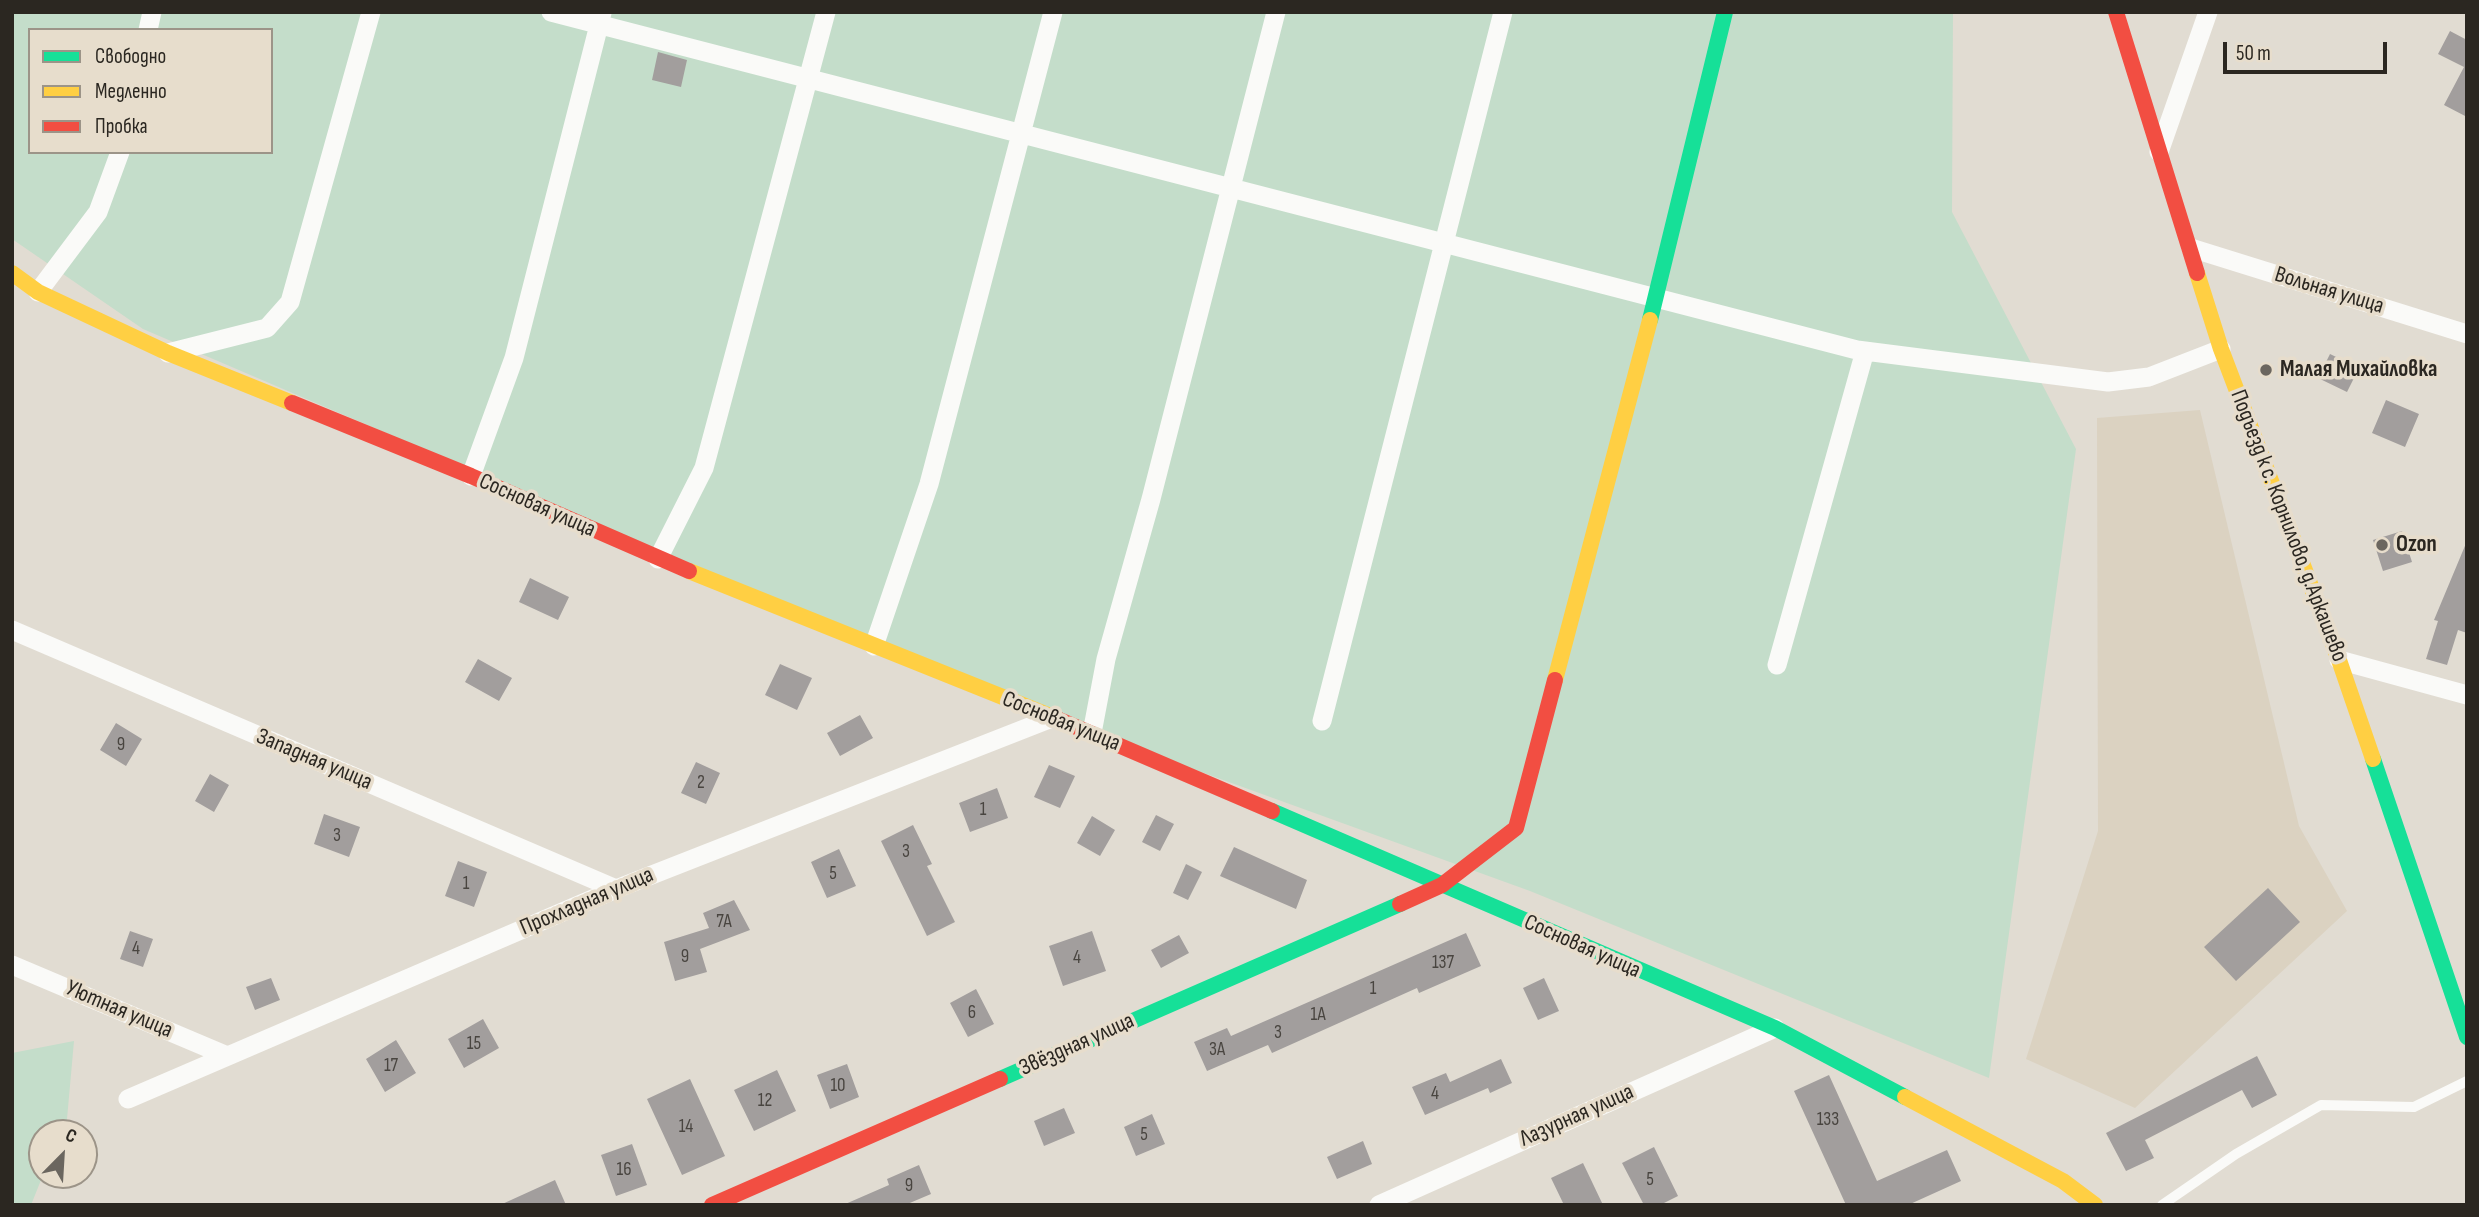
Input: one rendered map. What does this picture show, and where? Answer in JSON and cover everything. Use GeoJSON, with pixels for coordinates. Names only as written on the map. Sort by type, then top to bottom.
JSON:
{"type":"FeatureCollection","features":[{"type":"Feature","properties":{"kind":"street"},"geometry":{"type":"LineString","coordinates":[[168,353],[267,328],[290,302],[370,12]]}},
{"type":"Feature","properties":{"kind":"street"},"geometry":{"type":"LineString","coordinates":[[551,12],[601,18],[807,78],[1019,134],[1865,351],[2108,382],[2149,377],[2221,349]]}},
{"type":"Feature","properties":{"kind":"street"},"geometry":{"type":"LineString","coordinates":[[658,559],[704,468],[826,12]]}},
{"type":"Feature","properties":{"kind":"street"},"geometry":{"type":"LineString","coordinates":[[874,646],[929,484],[1053,12]]}},
{"type":"Feature","properties":{"kind":"street"},"geometry":{"type":"LineString","coordinates":[[1092,733],[1106,659],[1151,499],[1276,12]]}},
{"type":"Feature","properties":{"kind":"street"},"geometry":{"type":"LineString","coordinates":[[1322,720],[1503,12]]}},
{"type":"Feature","properties":{"kind":"street","name":"Звёздная улица"},"geometry":{"type":"LineString","coordinates":[[712,1205],[1442,885],[1516,828],[1656,299],[1725,12]]}},
{"type":"Feature","properties":{"kind":"street","name":"Подъезд к с. Корнилово, д.Аркашево"},"geometry":{"type":"LineString","coordinates":[[2116,12],[2221,349],[2339,660],[2467,1037]]}},
{"type":"Feature","properties":{"kind":"street"},"geometry":{"type":"LineString","coordinates":[[2159,153],[2208,12]]}},
{"type":"Feature","properties":{"kind":"street"},"geometry":{"type":"LineString","coordinates":[[471,476],[514,358],[601,18]]}},
{"type":"Feature","properties":{"kind":"street"},"geometry":{"type":"LineString","coordinates":[[38,292],[98,212],[119,154]]}},
{"type":"Feature","properties":{"kind":"street","name":"Вольная улица"},"geometry":{"type":"LineString","coordinates":[[2191,248],[2467,334]]}},
{"type":"Feature","properties":{"kind":"street","name":"Сосновая улица"},"geometry":{"type":"LineString","coordinates":[[12,273],[38,292],[168,353],[471,476],[658,559],[1092,733],[1774,1028],[2063,1181],[2095,1205]]}},
{"type":"Feature","properties":{"kind":"street"},"geometry":{"type":"LineString","coordinates":[[1777,665],[1865,351]]}},
{"type":"Feature","properties":{"kind":"street","name":"Западная улица"},"geometry":{"type":"LineString","coordinates":[[12,630],[616,889]]}},
{"type":"Feature","properties":{"kind":"street"},"geometry":{"type":"LineString","coordinates":[[2339,660],[2467,695]]}},
{"type":"Feature","properties":{"kind":"street","name":"Прохладная улица"},"geometry":{"type":"LineString","coordinates":[[128,1099],[616,889],[1052,718]]}},
{"type":"Feature","properties":{"kind":"street","name":"Уютная улица"},"geometry":{"type":"LineString","coordinates":[[12,965],[225,1055]]}},
{"type":"Feature","properties":{"kind":"street","name":"Лазурная улица"},"geometry":{"type":"LineString","coordinates":[[1379,1205],[1774,1028]]}},
{"type":"Feature","properties":{"kind":"lane"},"geometry":{"type":"LineString","coordinates":[[2162,1205],[2236,1154],[2321,1105],[2414,1107],[2467,1081]]}},
{"type":"Feature","properties":{"kind":"shaded area"},"geometry":{"type":"Polygon","coordinates":[[[2200,410],[2299,826],[2347,911],[2135,1108],[2026,1059],[2098,831],[2097,418],[2200,410]]]}},
{"type":"Feature","properties":{"kind":"green space"},"geometry":{"type":"Polygon","coordinates":[[[12,12],[1953,12],[1952,212],[2076,449],[1989,1078],[1530,891],[1052,718],[143,329],[12,239],[12,12]]]}},
{"type":"Feature","properties":{"kind":"green space"},"geometry":{"type":"Polygon","coordinates":[[[74,1041],[67,1119],[28,1119],[28,1189],[37,1189],[31,1205],[12,1205],[12,1053],[74,1041]]]}},
{"type":"Feature","properties":{"kind":"building"},"geometry":{"type":"Polygon","coordinates":[[[2450,31],[2467,40],[2467,117],[2444,105],[2464,67],[2438,54],[2450,31]]]}},
{"type":"Feature","properties":{"kind":"building"},"geometry":{"type":"Polygon","coordinates":[[[658,52],[687,60],[681,87],[652,80],[658,52]]]}},
{"type":"Feature","properties":{"kind":"building"},"geometry":{"type":"Polygon","coordinates":[[[2330,354],[2359,368],[2347,392],[2318,378],[2330,354]]]}},
{"type":"Feature","properties":{"kind":"building"},"geometry":{"type":"Polygon","coordinates":[[[2386,400],[2419,414],[2405,447],[2372,433],[2386,400]]]}},
{"type":"Feature","properties":{"kind":"building"},"geometry":{"type":"Polygon","coordinates":[[[2402,531],[2412,562],[2383,571],[2373,540],[2402,531]]]}},
{"type":"Feature","properties":{"kind":"building"},"geometry":{"type":"Polygon","coordinates":[[[2467,541],[2467,633],[2458,630],[2447,665],[2426,659],[2438,621],[2434,620],[2467,541]]]}},
{"type":"Feature","properties":{"kind":"building"},"geometry":{"type":"Polygon","coordinates":[[[530,578],[569,597],[558,620],[519,602],[530,578]]]}},
{"type":"Feature","properties":{"kind":"building"},"geometry":{"type":"Polygon","coordinates":[[[478,659],[512,678],[499,701],[465,682],[478,659]]]}},
{"type":"Feature","properties":{"kind":"building"},"geometry":{"type":"Polygon","coordinates":[[[780,664],[812,678],[797,710],[765,695],[780,664]]]}},
{"type":"Feature","properties":{"kind":"building"},"geometry":{"type":"Polygon","coordinates":[[[860,715],[873,738],[840,756],[827,733],[860,715]]]}},
{"type":"Feature","properties":{"kind":"building"},"geometry":{"type":"Polygon","coordinates":[[[116,723],[142,739],[126,766],[100,750],[116,723]]]}},
{"type":"Feature","properties":{"kind":"building"},"geometry":{"type":"Polygon","coordinates":[[[696,762],[720,773],[706,804],[681,793],[696,762]]]}},
{"type":"Feature","properties":{"kind":"building"},"geometry":{"type":"Polygon","coordinates":[[[1049,765],[1075,776],[1060,808],[1034,797],[1049,765]]]}},
{"type":"Feature","properties":{"kind":"building"},"geometry":{"type":"Polygon","coordinates":[[[210,774],[229,785],[214,812],[195,801],[210,774]]]}},
{"type":"Feature","properties":{"kind":"building"},"geometry":{"type":"Polygon","coordinates":[[[997,788],[1008,818],[970,832],[959,803],[997,788]]]}},
{"type":"Feature","properties":{"kind":"building"},"geometry":{"type":"Polygon","coordinates":[[[324,814],[360,827],[349,857],[314,844],[324,814]]]}},
{"type":"Feature","properties":{"kind":"building"},"geometry":{"type":"Polygon","coordinates":[[[1156,815],[1174,824],[1160,851],[1142,842],[1156,815]]]}},
{"type":"Feature","properties":{"kind":"building"},"geometry":{"type":"Polygon","coordinates":[[[1092,816],[1115,830],[1100,856],[1077,843],[1092,816]]]}},
{"type":"Feature","properties":{"kind":"building"},"geometry":{"type":"Polygon","coordinates":[[[913,825],[932,864],[927,866],[955,922],[927,936],[881,841],[913,825]]]}},
{"type":"Feature","properties":{"kind":"building"},"geometry":{"type":"Polygon","coordinates":[[[1234,847],[1307,880],[1296,909],[1220,876],[1234,847]]]}},
{"type":"Feature","properties":{"kind":"building"},"geometry":{"type":"Polygon","coordinates":[[[839,849],[856,886],[827,898],[811,862],[839,849]]]}},
{"type":"Feature","properties":{"kind":"building"},"geometry":{"type":"Polygon","coordinates":[[[458,861],[487,872],[474,907],[445,896],[458,861]]]}},
{"type":"Feature","properties":{"kind":"building"},"geometry":{"type":"Polygon","coordinates":[[[1186,864],[1202,872],[1188,900],[1173,893],[1186,864]]]}},
{"type":"Feature","properties":{"kind":"building"},"geometry":{"type":"Polygon","coordinates":[[[2268,888],[2300,922],[2236,981],[2204,947],[2268,888]]]}},
{"type":"Feature","properties":{"kind":"building"},"geometry":{"type":"Polygon","coordinates":[[[734,900],[750,930],[700,949],[707,972],[675,981],[664,942],[709,928],[703,913],[734,900]]]}},
{"type":"Feature","properties":{"kind":"building"},"geometry":{"type":"Polygon","coordinates":[[[130,931],[153,939],[143,967],[120,959],[130,931]]]}},
{"type":"Feature","properties":{"kind":"building"},"geometry":{"type":"Polygon","coordinates":[[[1092,931],[1106,971],[1063,986],[1049,946],[1092,931]]]}},
{"type":"Feature","properties":{"kind":"building"},"geometry":{"type":"Polygon","coordinates":[[[1466,933],[1481,966],[1419,993],[1417,988],[1272,1053],[1268,1045],[1207,1071],[1194,1042],[1227,1028],[1231,1036],[1466,933]]]}},
{"type":"Feature","properties":{"kind":"building"},"geometry":{"type":"Polygon","coordinates":[[[1179,935],[1189,953],[1161,968],[1151,950],[1179,935]]]}},
{"type":"Feature","properties":{"kind":"building"},"geometry":{"type":"Polygon","coordinates":[[[271,978],[280,1000],[255,1010],[246,987],[271,978]]]}},
{"type":"Feature","properties":{"kind":"building"},"geometry":{"type":"Polygon","coordinates":[[[1544,978],[1559,1011],[1538,1020],[1523,988],[1544,978]]]}},
{"type":"Feature","properties":{"kind":"building"},"geometry":{"type":"Polygon","coordinates":[[[976,989],[994,1024],[968,1037],[950,1003],[976,989]]]}},
{"type":"Feature","properties":{"kind":"building"},"geometry":{"type":"Polygon","coordinates":[[[483,1019],[499,1048],[464,1068],[448,1039],[483,1019]]]}},
{"type":"Feature","properties":{"kind":"building"},"geometry":{"type":"Polygon","coordinates":[[[396,1040],[416,1073],[385,1092],[366,1059],[396,1040]]]}},
{"type":"Feature","properties":{"kind":"building"},"geometry":{"type":"Polygon","coordinates":[[[2257,1056],[2277,1095],[2252,1108],[2242,1090],[2145,1140],[2154,1158],[2126,1171],[2106,1133],[2257,1056]]]}},
{"type":"Feature","properties":{"kind":"building"},"geometry":{"type":"Polygon","coordinates":[[[1501,1059],[1512,1083],[1490,1093],[1488,1088],[1425,1115],[1412,1087],[1446,1073],[1450,1082],[1501,1059]]]}},
{"type":"Feature","properties":{"kind":"building"},"geometry":{"type":"Polygon","coordinates":[[[847,1064],[859,1097],[830,1109],[817,1075],[847,1064]]]}},
{"type":"Feature","properties":{"kind":"building"},"geometry":{"type":"Polygon","coordinates":[[[777,1070],[796,1111],[754,1131],[734,1090],[777,1070]]]}},
{"type":"Feature","properties":{"kind":"building"},"geometry":{"type":"Polygon","coordinates":[[[1829,1075],[1877,1181],[1947,1150],[1961,1181],[1908,1205],[1846,1205],[1794,1091],[1829,1075]]]}},
{"type":"Feature","properties":{"kind":"building"},"geometry":{"type":"Polygon","coordinates":[[[690,1079],[725,1156],[682,1175],[647,1099],[690,1079]]]}},
{"type":"Feature","properties":{"kind":"building"},"geometry":{"type":"Polygon","coordinates":[[[1064,1108],[1075,1133],[1044,1146],[1034,1121],[1064,1108]]]}},
{"type":"Feature","properties":{"kind":"building"},"geometry":{"type":"Polygon","coordinates":[[[1152,1114],[1165,1144],[1136,1156],[1124,1127],[1152,1114]]]}},
{"type":"Feature","properties":{"kind":"building"},"geometry":{"type":"Polygon","coordinates":[[[1363,1141],[1372,1164],[1337,1179],[1327,1157],[1363,1141]]]}},
{"type":"Feature","properties":{"kind":"building"},"geometry":{"type":"Polygon","coordinates":[[[632,1144],[647,1185],[616,1196],[601,1155],[632,1144]]]}},
{"type":"Feature","properties":{"kind":"building"},"geometry":{"type":"Polygon","coordinates":[[[1654,1147],[1678,1196],[1660,1205],[1644,1205],[1622,1163],[1654,1147]]]}},
{"type":"Feature","properties":{"kind":"building"},"geometry":{"type":"Polygon","coordinates":[[[1583,1163],[1603,1205],[1564,1205],[1551,1178],[1583,1163]]]}},
{"type":"Feature","properties":{"kind":"building"},"geometry":{"type":"Polygon","coordinates":[[[919,1165],[931,1194],[905,1205],[843,1205],[889,1185],[887,1179],[919,1165]]]}},
{"type":"Feature","properties":{"kind":"building"},"geometry":{"type":"Polygon","coordinates":[[[555,1180],[566,1205],[500,1205],[555,1180]]]}},
{"type":"Feature","properties":{"kind":"traffic: fast"},"geometry":{"type":"LineString","coordinates":[[1650,320],[1725,12]]}},
{"type":"Feature","properties":{"kind":"traffic: fast"},"geometry":{"type":"LineString","coordinates":[[2373,759],[2467,1037]]}},
{"type":"Feature","properties":{"kind":"traffic: fast"},"geometry":{"type":"LineString","coordinates":[[1272,811],[1775,1028],[1905,1097]]}},
{"type":"Feature","properties":{"kind":"traffic: fast"},"geometry":{"type":"LineString","coordinates":[[1000,1079],[1400,904]]}},
{"type":"Feature","properties":{"kind":"traffic: slow"},"geometry":{"type":"LineString","coordinates":[[12,273],[38,292],[168,353],[292,403]]}},
{"type":"Feature","properties":{"kind":"traffic: slow"},"geometry":{"type":"LineString","coordinates":[[2197,273],[2221,349],[2339,660],[2373,759]]}},
{"type":"Feature","properties":{"kind":"traffic: slow"},"geometry":{"type":"LineString","coordinates":[[1555,680],[1650,320]]}},
{"type":"Feature","properties":{"kind":"traffic: slow"},"geometry":{"type":"LineString","coordinates":[[689,571],[1055,718]]}},
{"type":"Feature","properties":{"kind":"traffic: slow"},"geometry":{"type":"LineString","coordinates":[[1905,1097],[2063,1181],[2095,1205]]}},
{"type":"Feature","properties":{"kind":"traffic: jam"},"geometry":{"type":"LineString","coordinates":[[2116,12],[2197,273]]}},
{"type":"Feature","properties":{"kind":"traffic: jam"},"geometry":{"type":"LineString","coordinates":[[292,403],[471,476],[689,571]]}},
{"type":"Feature","properties":{"kind":"traffic: jam"},"geometry":{"type":"LineString","coordinates":[[1400,904],[1442,885],[1516,828],[1555,680]]}},
{"type":"Feature","properties":{"kind":"traffic: jam"},"geometry":{"type":"LineString","coordinates":[[1055,718],[1272,811]]}},
{"type":"Feature","properties":{"kind":"traffic: jam"},"geometry":{"type":"LineString","coordinates":[[712,1205],[1000,1079]]}},
{"type":"Feature","properties":{"kind":"place","name":"Малая Михайловка"},"geometry":{"type":"Point","coordinates":[2266,370]}},
{"type":"Feature","properties":{"kind":"place","name":"Ozon"},"geometry":{"type":"Point","coordinates":[2382,545]}}]}
